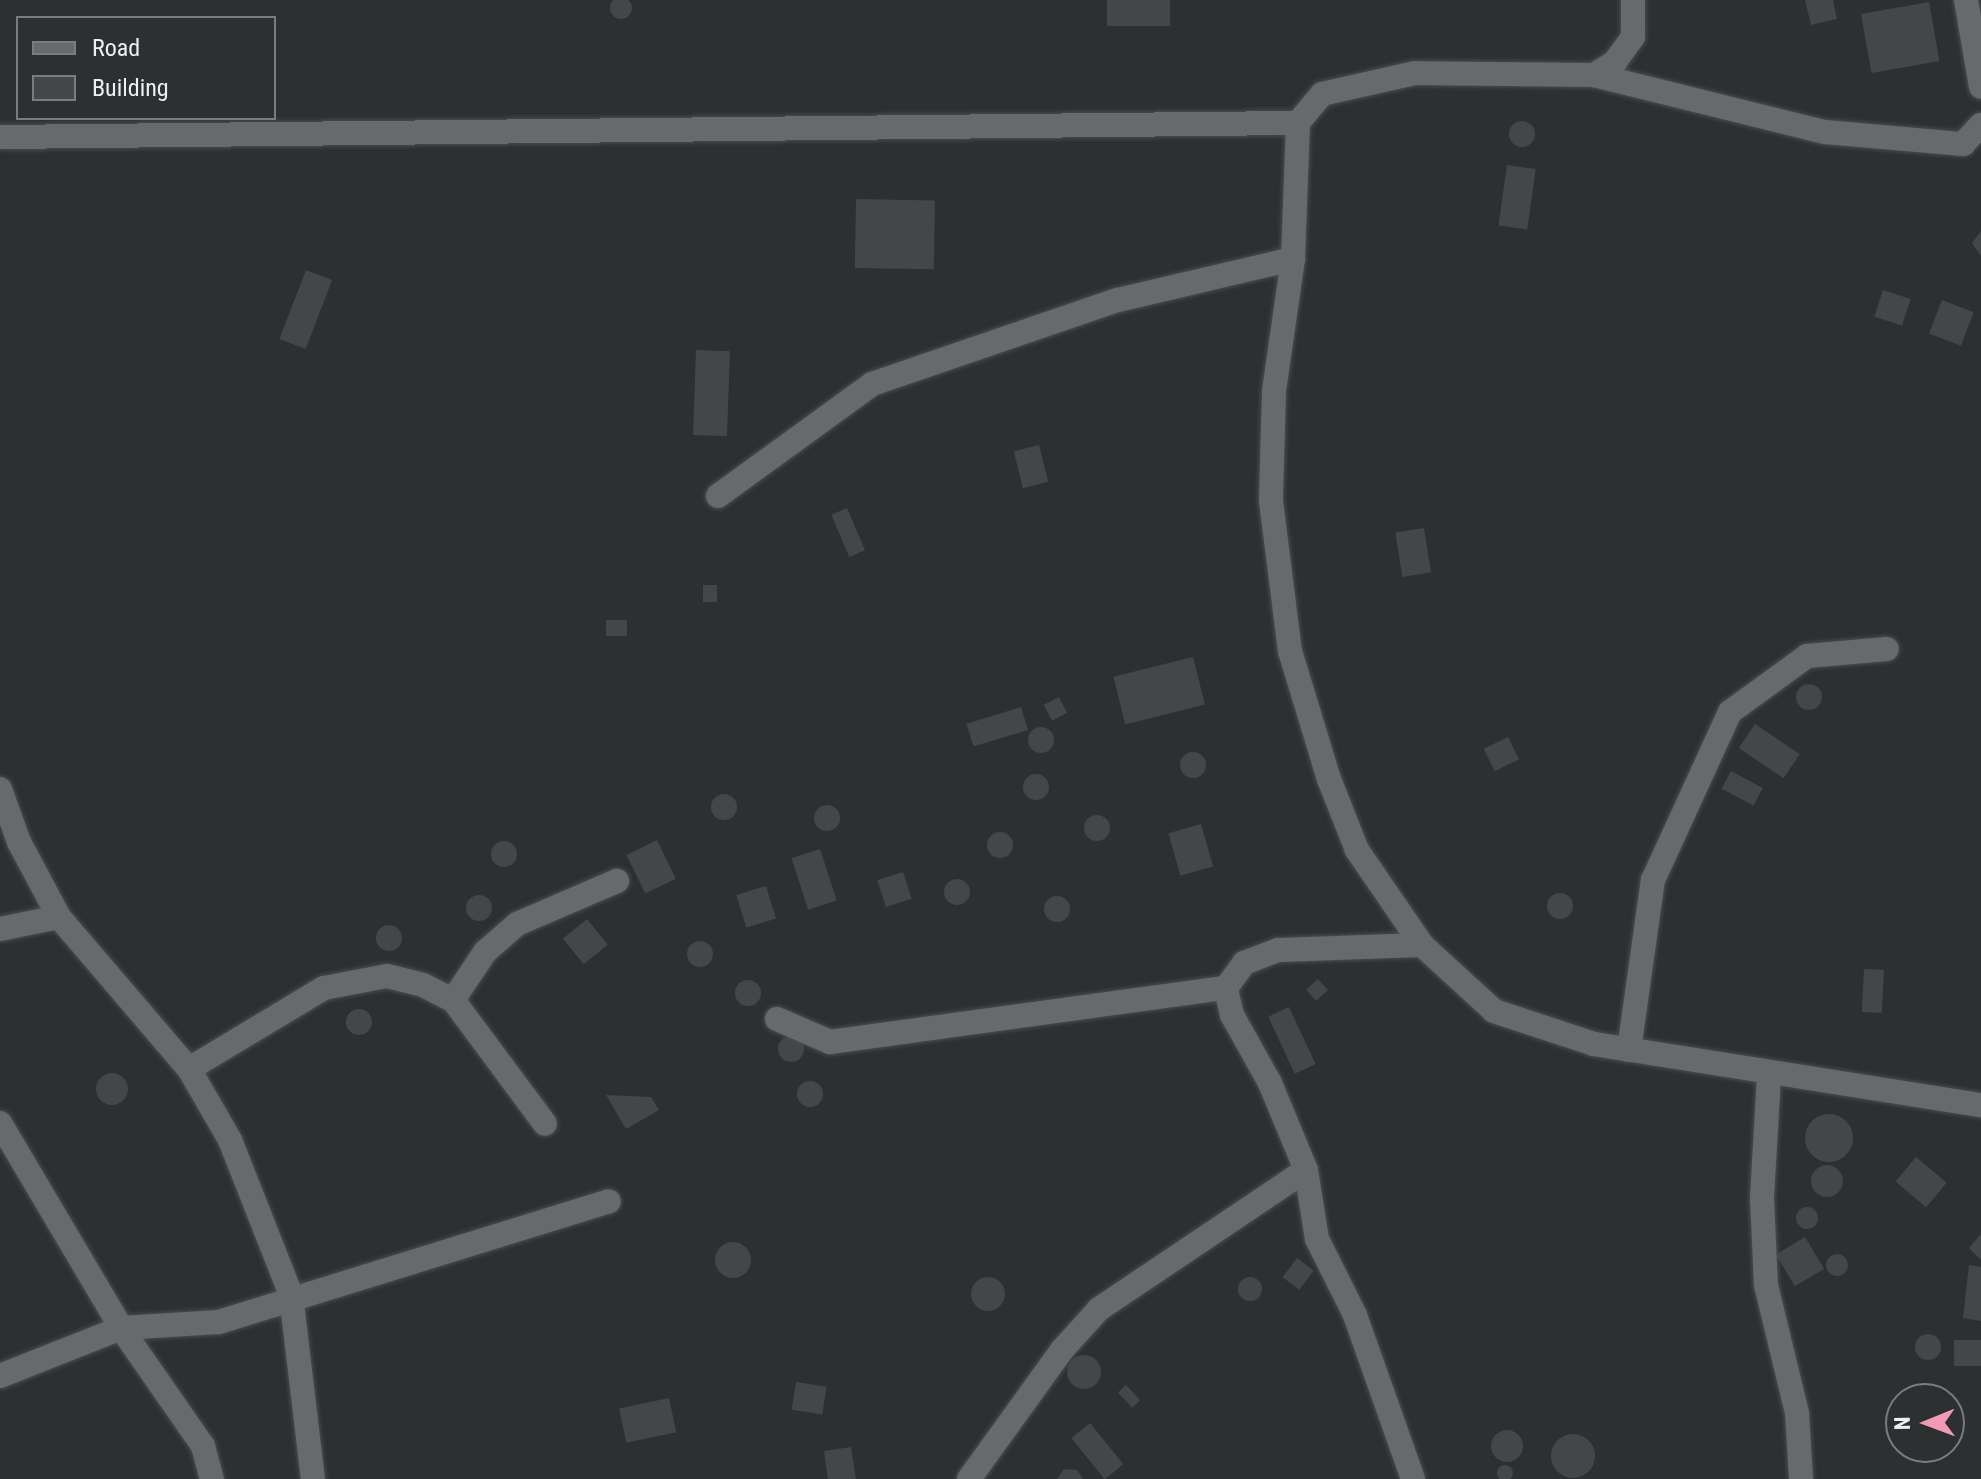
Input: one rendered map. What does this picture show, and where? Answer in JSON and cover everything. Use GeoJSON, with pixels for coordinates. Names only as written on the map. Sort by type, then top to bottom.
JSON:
{"type":"FeatureCollection","features":[{"type":"Feature","properties":{"kind":"street"},"geometry":{"type":"LineString","coordinates":[[1594,75],[1615,62],[1633,37],[1633,0]]}},
{"type":"Feature","properties":{"kind":"street"},"geometry":{"type":"LineString","coordinates":[[1966,0],[1981,87]]}},
{"type":"Feature","properties":{"kind":"street"},"geometry":{"type":"LineString","coordinates":[[1981,125],[1963,144],[1825,132],[1594,75],[1415,73],[1322,94],[1298,123],[1293,259],[1274,391],[1271,501],[1290,651],[1357,850],[1422,945],[1494,1011],[1629,1050],[1769,1076],[1981,1105]]}},
{"type":"Feature","properties":{"kind":"street"},"geometry":{"type":"LineString","coordinates":[[0,137],[1298,123]]}},
{"type":"Feature","properties":{"kind":"street"},"geometry":{"type":"LineString","coordinates":[[718,496],[872,384],[1118,300],[1293,259]]}},
{"type":"Feature","properties":{"kind":"street"},"geometry":{"type":"LineString","coordinates":[[1629,1050],[1653,880],[1730,712],[1807,656],[1887,649]]}},
{"type":"Feature","properties":{"kind":"street"},"geometry":{"type":"LineString","coordinates":[[0,789],[19,842],[59,917],[189,1069],[230,1140],[291,1295],[313,1479]]}},
{"type":"Feature","properties":{"kind":"street"},"geometry":{"type":"LineString","coordinates":[[453,1000],[485,952],[517,924],[617,881]]}},
{"type":"Feature","properties":{"kind":"street"},"geometry":{"type":"LineString","coordinates":[[0,929],[59,917]]}},
{"type":"Feature","properties":{"kind":"street"},"geometry":{"type":"LineString","coordinates":[[777,1019],[830,1042],[1226,988],[1244,963],[1278,950],[1422,945]]}},
{"type":"Feature","properties":{"kind":"street"},"geometry":{"type":"LineString","coordinates":[[189,1069],[324,988],[351,980],[387,976],[423,985],[453,1000],[545,1124]]}},
{"type":"Feature","properties":{"kind":"street"},"geometry":{"type":"LineString","coordinates":[[1226,988],[1232,1015],[1270,1083],[1306,1170],[1317,1239],[1355,1315],[1413,1479]]}},
{"type":"Feature","properties":{"kind":"street"},"geometry":{"type":"LineString","coordinates":[[1769,1076],[1762,1198],[1766,1285],[1797,1413],[1801,1479]]}},
{"type":"Feature","properties":{"kind":"street"},"geometry":{"type":"LineString","coordinates":[[0,1123],[121,1328],[203,1446],[212,1479]]}},
{"type":"Feature","properties":{"kind":"street"},"geometry":{"type":"LineString","coordinates":[[969,1479],[1062,1350],[1099,1309],[1306,1170]]}},
{"type":"Feature","properties":{"kind":"street"},"geometry":{"type":"LineString","coordinates":[[0,1376],[121,1328],[219,1322],[291,1295],[609,1201]]}},
{"type":"Feature","properties":{"kind":"building"},"geometry":{"type":"Polygon","coordinates":[[[627,-1],[631,4],[629,16],[621,19],[613,16],[610,8],[613,0],[627,-1]]]}},
{"type":"Feature","properties":{"kind":"building"},"geometry":{"type":"Polygon","coordinates":[[[1107,0],[1170,0],[1170,26],[1107,26],[1107,0]]]}},
{"type":"Feature","properties":{"kind":"building"},"geometry":{"type":"Polygon","coordinates":[[[1805,0],[1833,0],[1837,19],[1811,25],[1805,0]]]}},
{"type":"Feature","properties":{"kind":"building"},"geometry":{"type":"Polygon","coordinates":[[[1929,2],[1939,61],[1871,73],[1861,14],[1929,2]]]}},
{"type":"Feature","properties":{"kind":"building"},"geometry":{"type":"Polygon","coordinates":[[[1522,121],[1531,125],[1535,134],[1531,143],[1522,147],[1513,143],[1509,134],[1513,125],[1522,121]]]}},
{"type":"Feature","properties":{"kind":"building"},"geometry":{"type":"Polygon","coordinates":[[[1507,165],[1536,169],[1527,229],[1499,225],[1507,165]]]}},
{"type":"Feature","properties":{"kind":"building"},"geometry":{"type":"Polygon","coordinates":[[[856,199],[935,200],[934,269],[855,268],[856,199]]]}},
{"type":"Feature","properties":{"kind":"building"},"geometry":{"type":"Polygon","coordinates":[[[1981,231],[1981,256],[1972,243],[1981,231]]]}},
{"type":"Feature","properties":{"kind":"building"},"geometry":{"type":"Polygon","coordinates":[[[306,270],[332,280],[306,349],[279,339],[306,270]]]}},
{"type":"Feature","properties":{"kind":"building"},"geometry":{"type":"Polygon","coordinates":[[[1883,290],[1911,299],[1902,326],[1874,317],[1883,290]]]}},
{"type":"Feature","properties":{"kind":"building"},"geometry":{"type":"Polygon","coordinates":[[[1942,300],[1974,312],[1961,346],[1929,334],[1942,300]]]}},
{"type":"Feature","properties":{"kind":"building"},"geometry":{"type":"Polygon","coordinates":[[[696,350],[730,351],[727,436],[693,435],[696,350]]]}},
{"type":"Feature","properties":{"kind":"building"},"geometry":{"type":"Polygon","coordinates":[[[1039,445],[1048,482],[1023,488],[1014,451],[1039,445]]]}},
{"type":"Feature","properties":{"kind":"building"},"geometry":{"type":"Polygon","coordinates":[[[847,508],[865,550],[849,557],[831,515],[847,508]]]}},
{"type":"Feature","properties":{"kind":"building"},"geometry":{"type":"Polygon","coordinates":[[[1424,528],[1431,572],[1402,577],[1395,533],[1424,528]]]}},
{"type":"Feature","properties":{"kind":"building"},"geometry":{"type":"Polygon","coordinates":[[[703,585],[717,585],[717,602],[703,602],[703,585]]]}},
{"type":"Feature","properties":{"kind":"building"},"geometry":{"type":"Polygon","coordinates":[[[606,620],[627,620],[627,636],[606,636],[606,620]]]}},
{"type":"Feature","properties":{"kind":"building"},"geometry":{"type":"Polygon","coordinates":[[[1193,657],[1205,705],[1125,724],[1113,677],[1193,657]]]}},
{"type":"Feature","properties":{"kind":"building"},"geometry":{"type":"Polygon","coordinates":[[[1809,684],[1818,688],[1822,697],[1818,706],[1809,710],[1800,706],[1796,697],[1800,688],[1809,684]]]}},
{"type":"Feature","properties":{"kind":"building"},"geometry":{"type":"Polygon","coordinates":[[[1059,697],[1067,713],[1052,721],[1044,705],[1059,697]]]}},
{"type":"Feature","properties":{"kind":"building"},"geometry":{"type":"Polygon","coordinates":[[[1021,707],[1028,730],[974,747],[966,724],[1021,707]]]}},
{"type":"Feature","properties":{"kind":"building"},"geometry":{"type":"Polygon","coordinates":[[[1755,724],[1800,754],[1784,778],[1739,748],[1755,724]]]}},
{"type":"Feature","properties":{"kind":"building"},"geometry":{"type":"Polygon","coordinates":[[[1041,727],[1050,731],[1054,740],[1050,749],[1041,753],[1032,749],[1028,740],[1032,731],[1041,727]]]}},
{"type":"Feature","properties":{"kind":"building"},"geometry":{"type":"Polygon","coordinates":[[[1508,737],[1519,759],[1495,771],[1484,749],[1508,737]]]}},
{"type":"Feature","properties":{"kind":"building"},"geometry":{"type":"Polygon","coordinates":[[[1193,752],[1202,756],[1206,765],[1202,774],[1193,778],[1184,774],[1180,765],[1184,756],[1193,752]]]}},
{"type":"Feature","properties":{"kind":"building"},"geometry":{"type":"Polygon","coordinates":[[[1731,771],[1763,788],[1753,806],[1722,789],[1731,771]]]}},
{"type":"Feature","properties":{"kind":"building"},"geometry":{"type":"Polygon","coordinates":[[[1036,774],[1045,778],[1049,787],[1045,796],[1036,800],[1027,796],[1023,787],[1027,778],[1036,774]]]}},
{"type":"Feature","properties":{"kind":"building"},"geometry":{"type":"Polygon","coordinates":[[[724,794],[733,798],[737,807],[733,816],[724,820],[715,816],[711,807],[715,798],[724,794]]]}},
{"type":"Feature","properties":{"kind":"building"},"geometry":{"type":"Polygon","coordinates":[[[827,805],[836,809],[840,818],[836,827],[827,831],[818,827],[814,818],[818,809],[827,805]]]}},
{"type":"Feature","properties":{"kind":"building"},"geometry":{"type":"Polygon","coordinates":[[[1097,815],[1106,819],[1110,828],[1106,837],[1097,841],[1088,837],[1084,828],[1088,819],[1097,815]]]}},
{"type":"Feature","properties":{"kind":"building"},"geometry":{"type":"Polygon","coordinates":[[[1201,824],[1213,866],[1180,876],[1168,833],[1201,824]]]}},
{"type":"Feature","properties":{"kind":"building"},"geometry":{"type":"Polygon","coordinates":[[[1000,832],[1009,836],[1013,845],[1009,854],[1000,858],[991,854],[987,845],[991,836],[1000,832]]]}},
{"type":"Feature","properties":{"kind":"building"},"geometry":{"type":"Polygon","coordinates":[[[657,840],[676,879],[645,894],[626,855],[657,840]]]}},
{"type":"Feature","properties":{"kind":"building"},"geometry":{"type":"Polygon","coordinates":[[[504,841],[513,845],[517,854],[513,863],[504,867],[495,863],[491,854],[495,845],[504,841]]]}},
{"type":"Feature","properties":{"kind":"building"},"geometry":{"type":"Polygon","coordinates":[[[820,849],[837,900],[808,910],[791,858],[820,849]]]}},
{"type":"Feature","properties":{"kind":"building"},"geometry":{"type":"Polygon","coordinates":[[[903,872],[912,899],[886,907],[877,880],[903,872]]]}},
{"type":"Feature","properties":{"kind":"building"},"geometry":{"type":"Polygon","coordinates":[[[957,879],[966,883],[970,892],[966,901],[957,905],[948,901],[944,892],[948,883],[957,879]]]}},
{"type":"Feature","properties":{"kind":"building"},"geometry":{"type":"Polygon","coordinates":[[[766,886],[776,919],[746,928],[736,895],[766,886]]]}},
{"type":"Feature","properties":{"kind":"building"},"geometry":{"type":"Polygon","coordinates":[[[1560,893],[1569,897],[1573,906],[1569,915],[1560,919],[1551,915],[1547,906],[1551,897],[1560,893]]]}},
{"type":"Feature","properties":{"kind":"building"},"geometry":{"type":"Polygon","coordinates":[[[479,895],[488,899],[492,908],[488,917],[479,921],[470,917],[466,908],[470,899],[479,895]]]}},
{"type":"Feature","properties":{"kind":"building"},"geometry":{"type":"Polygon","coordinates":[[[1057,896],[1066,900],[1070,909],[1066,918],[1057,922],[1048,918],[1044,909],[1048,900],[1057,896]]]}},
{"type":"Feature","properties":{"kind":"building"},"geometry":{"type":"Polygon","coordinates":[[[587,919],[608,945],[584,964],[563,939],[587,919]]]}},
{"type":"Feature","properties":{"kind":"building"},"geometry":{"type":"Polygon","coordinates":[[[389,925],[398,929],[402,938],[398,947],[389,951],[380,947],[376,938],[380,929],[389,925]]]}},
{"type":"Feature","properties":{"kind":"building"},"geometry":{"type":"Polygon","coordinates":[[[700,941],[709,945],[713,954],[709,963],[700,967],[691,963],[687,954],[691,945],[700,941]]]}},
{"type":"Feature","properties":{"kind":"building"},"geometry":{"type":"Polygon","coordinates":[[[1864,969],[1884,970],[1882,1013],[1862,1012],[1864,969]]]}},
{"type":"Feature","properties":{"kind":"building"},"geometry":{"type":"Polygon","coordinates":[[[1318,979],[1328,990],[1316,1001],[1306,990],[1318,979]]]}},
{"type":"Feature","properties":{"kind":"building"},"geometry":{"type":"Polygon","coordinates":[[[748,980],[757,984],[761,993],[757,1002],[748,1006],[739,1002],[735,993],[739,984],[748,980]]]}},
{"type":"Feature","properties":{"kind":"building"},"geometry":{"type":"Polygon","coordinates":[[[1289,1007],[1316,1064],[1295,1074],[1268,1017],[1289,1007]]]}},
{"type":"Feature","properties":{"kind":"building"},"geometry":{"type":"Polygon","coordinates":[[[359,1009],[368,1013],[372,1022],[368,1031],[359,1035],[350,1031],[346,1022],[350,1013],[359,1009]]]}},
{"type":"Feature","properties":{"kind":"building"},"geometry":{"type":"Polygon","coordinates":[[[791,1036],[800,1040],[804,1049],[800,1058],[791,1062],[782,1058],[778,1049],[782,1040],[791,1036]]]}},
{"type":"Feature","properties":{"kind":"building"},"geometry":{"type":"Polygon","coordinates":[[[112,1073],[123,1078],[128,1089],[123,1100],[112,1105],[101,1100],[96,1089],[101,1078],[112,1073]]]}},
{"type":"Feature","properties":{"kind":"building"},"geometry":{"type":"Polygon","coordinates":[[[810,1081],[819,1085],[823,1094],[819,1103],[810,1107],[801,1103],[797,1094],[801,1085],[810,1081]]]}},
{"type":"Feature","properties":{"kind":"building"},"geometry":{"type":"Polygon","coordinates":[[[606,1095],[651,1097],[659,1110],[626,1129],[606,1095]]]}},
{"type":"Feature","properties":{"kind":"building"},"geometry":{"type":"Polygon","coordinates":[[[1829,1114],[1846,1121],[1853,1138],[1846,1155],[1829,1162],[1812,1155],[1805,1138],[1812,1121],[1829,1114]]]}},
{"type":"Feature","properties":{"kind":"building"},"geometry":{"type":"Polygon","coordinates":[[[1916,1157],[1947,1183],[1926,1207],[1895,1182],[1916,1157]]]}},
{"type":"Feature","properties":{"kind":"building"},"geometry":{"type":"Polygon","coordinates":[[[1827,1165],[1838,1170],[1843,1181],[1838,1192],[1827,1197],[1816,1192],[1811,1181],[1816,1170],[1827,1165]]]}},
{"type":"Feature","properties":{"kind":"building"},"geometry":{"type":"Polygon","coordinates":[[[1807,1207],[1815,1210],[1818,1218],[1815,1226],[1807,1229],[1799,1226],[1796,1218],[1799,1210],[1807,1207]]]}},
{"type":"Feature","properties":{"kind":"building"},"geometry":{"type":"Polygon","coordinates":[[[1981,1234],[1981,1260],[1969,1248],[1981,1234]]]}},
{"type":"Feature","properties":{"kind":"building"},"geometry":{"type":"Polygon","coordinates":[[[1805,1237],[1824,1269],[1795,1286],[1776,1255],[1805,1237]]]}},
{"type":"Feature","properties":{"kind":"building"},"geometry":{"type":"Polygon","coordinates":[[[733,1242],[745,1248],[751,1260],[745,1272],[733,1278],[721,1272],[715,1260],[721,1248],[733,1242]]]}},
{"type":"Feature","properties":{"kind":"building"},"geometry":{"type":"Polygon","coordinates":[[[1837,1254],[1845,1257],[1848,1265],[1845,1273],[1837,1276],[1829,1273],[1826,1265],[1829,1257],[1837,1254]]]}},
{"type":"Feature","properties":{"kind":"building"},"geometry":{"type":"Polygon","coordinates":[[[1297,1258],[1314,1271],[1299,1290],[1283,1277],[1297,1258]]]}},
{"type":"Feature","properties":{"kind":"building"},"geometry":{"type":"Polygon","coordinates":[[[1969,1265],[1981,1267],[1981,1321],[1963,1318],[1969,1265]]]}},
{"type":"Feature","properties":{"kind":"building"},"geometry":{"type":"Polygon","coordinates":[[[988,1277],[1000,1282],[1005,1294],[1000,1306],[988,1311],[976,1306],[971,1294],[976,1282],[988,1277]]]}},
{"type":"Feature","properties":{"kind":"building"},"geometry":{"type":"Polygon","coordinates":[[[1250,1277],[1258,1281],[1262,1289],[1258,1297],[1250,1301],[1242,1297],[1238,1289],[1242,1281],[1250,1277]]]}},
{"type":"Feature","properties":{"kind":"building"},"geometry":{"type":"Polygon","coordinates":[[[1928,1334],[1937,1338],[1941,1347],[1937,1356],[1928,1360],[1919,1356],[1915,1347],[1919,1338],[1928,1334]]]}},
{"type":"Feature","properties":{"kind":"building"},"geometry":{"type":"Polygon","coordinates":[[[1954,1340],[1981,1340],[1981,1366],[1954,1366],[1954,1340]]]}},
{"type":"Feature","properties":{"kind":"building"},"geometry":{"type":"Polygon","coordinates":[[[1084,1355],[1096,1360],[1101,1372],[1096,1384],[1084,1389],[1072,1384],[1067,1372],[1072,1360],[1084,1355]]]}},
{"type":"Feature","properties":{"kind":"building"},"geometry":{"type":"Polygon","coordinates":[[[796,1382],[827,1387],[822,1415],[792,1410],[796,1382]]]}},
{"type":"Feature","properties":{"kind":"building"},"geometry":{"type":"Polygon","coordinates":[[[1126,1385],[1140,1400],[1132,1408],[1118,1393],[1126,1385]]]}},
{"type":"Feature","properties":{"kind":"building"},"geometry":{"type":"Polygon","coordinates":[[[669,1398],[676,1432],[626,1443],[619,1409],[669,1398]]]}},
{"type":"Feature","properties":{"kind":"building"},"geometry":{"type":"Polygon","coordinates":[[[1090,1423],[1123,1464],[1104,1479],[1071,1438],[1090,1423]]]}},
{"type":"Feature","properties":{"kind":"building"},"geometry":{"type":"Polygon","coordinates":[[[1507,1430],[1518,1435],[1523,1446],[1518,1457],[1507,1462],[1496,1457],[1491,1446],[1496,1435],[1507,1430]]]}},
{"type":"Feature","properties":{"kind":"building"},"geometry":{"type":"Polygon","coordinates":[[[1573,1434],[1589,1440],[1595,1456],[1589,1472],[1573,1478],[1557,1472],[1551,1456],[1557,1440],[1573,1434]]]}},
{"type":"Feature","properties":{"kind":"building"},"geometry":{"type":"Polygon","coordinates":[[[851,1447],[856,1479],[828,1479],[824,1451],[851,1447]]]}},
{"type":"Feature","properties":{"kind":"building"},"geometry":{"type":"Polygon","coordinates":[[[1502,1465],[1508,1465],[1513,1470],[1510,1480],[1500,1480],[1497,1476],[1497,1470],[1502,1465]]]}},
{"type":"Feature","properties":{"kind":"building"},"geometry":{"type":"Polygon","coordinates":[[[1064,1469],[1077,1470],[1083,1479],[1057,1479],[1064,1469]]]}}]}
